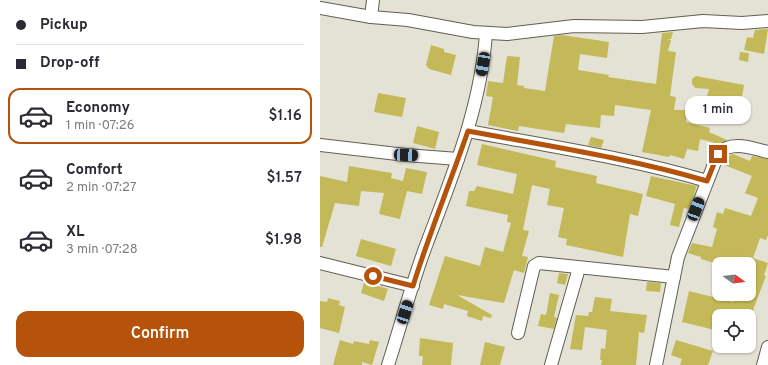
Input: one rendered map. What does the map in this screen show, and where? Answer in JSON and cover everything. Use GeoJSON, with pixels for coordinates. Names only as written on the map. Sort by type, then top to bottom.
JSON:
{"type":"FeatureCollection","features":[{"type":"Feature","properties":{"kind":"street"},"geometry":{"type":"LineString","coordinates":[[371,17],[373,0]]}},
{"type":"Feature","properties":{"kind":"street"},"geometry":{"type":"LineString","coordinates":[[320,8],[371,17],[408,20],[508,34],[574,26],[642,27],[702,21],[742,23],[768,21]]}},
{"type":"Feature","properties":{"kind":"street"},"geometry":{"type":"LineString","coordinates":[[388,365],[426,244],[445,197],[468,131],[480,85],[486,32]]}},
{"type":"Feature","properties":{"kind":"street"},"geometry":{"type":"LineString","coordinates":[[468,131],[586,152],[669,170],[707,181]]}},
{"type":"Feature","properties":{"kind":"street"},"geometry":{"type":"LineString","coordinates":[[320,145],[406,155],[458,158]]}},
{"type":"Feature","properties":{"kind":"street"},"geometry":{"type":"LineString","coordinates":[[656,365],[678,257],[718,154],[724,147],[735,145],[768,152]]}},
{"type":"Feature","properties":{"kind":"street"},"geometry":{"type":"LineString","coordinates":[[320,263],[413,286]]}},
{"type":"Feature","properties":{"kind":"street"},"geometry":{"type":"LineString","coordinates":[[518,332],[534,266],[539,263],[674,277]]}},
{"type":"Feature","properties":{"kind":"street"},"geometry":{"type":"LineString","coordinates":[[551,365],[579,268]]}},
{"type":"Feature","properties":{"kind":"street"},"geometry":{"type":"LineString","coordinates":[[763,365],[768,347]]}},
{"type":"Feature","properties":{"kind":"building"},"geometry":{"type":"Polygon","coordinates":[[[768,29],[764,54],[744,50],[747,37],[753,38],[755,30],[768,29]]]}},
{"type":"Feature","properties":{"kind":"building"},"geometry":{"type":"Polygon","coordinates":[[[673,32],[671,39],[667,39],[671,40],[668,51],[676,52],[670,96],[676,97],[674,110],[686,110],[686,122],[710,128],[709,132],[727,140],[719,144],[700,139],[698,151],[687,149],[684,159],[670,155],[669,157],[642,152],[651,110],[615,105],[614,116],[601,115],[600,128],[566,124],[564,133],[519,126],[518,131],[488,125],[493,97],[486,96],[488,81],[503,83],[507,56],[520,57],[517,85],[524,86],[524,88],[545,91],[554,36],[562,35],[609,42],[607,58],[580,54],[578,70],[609,75],[608,77],[656,84],[662,33],[673,32]]]}},
{"type":"Feature","properties":{"kind":"building"},"geometry":{"type":"Polygon","coordinates":[[[431,45],[444,49],[444,52],[456,55],[451,75],[429,69],[426,65],[431,45]]]}},
{"type":"Feature","properties":{"kind":"building"},"geometry":{"type":"Polygon","coordinates":[[[740,52],[749,53],[748,62],[739,60],[740,52]]]}},
{"type":"Feature","properties":{"kind":"building"},"geometry":{"type":"Polygon","coordinates":[[[696,76],[744,85],[741,102],[707,96],[709,89],[695,88],[692,84],[692,79],[696,76]]]}},
{"type":"Feature","properties":{"kind":"building"},"geometry":{"type":"Polygon","coordinates":[[[378,93],[406,98],[402,117],[374,112],[378,93]]]}},
{"type":"Feature","properties":{"kind":"building"},"geometry":{"type":"Polygon","coordinates":[[[417,126],[439,132],[435,149],[413,143],[417,126]]]}},
{"type":"Feature","properties":{"kind":"building"},"geometry":{"type":"Polygon","coordinates":[[[591,137],[604,140],[601,148],[588,145],[591,137]]]}},
{"type":"Feature","properties":{"kind":"building"},"geometry":{"type":"Polygon","coordinates":[[[482,144],[556,161],[555,167],[597,176],[596,183],[643,194],[638,216],[630,214],[623,257],[566,245],[567,239],[558,237],[564,208],[547,205],[550,189],[532,185],[523,230],[529,231],[522,256],[528,257],[524,273],[514,270],[504,303],[457,295],[492,315],[491,318],[483,316],[482,321],[467,316],[468,311],[444,304],[443,309],[429,305],[445,256],[480,266],[485,247],[503,252],[511,223],[507,222],[508,215],[466,206],[469,191],[474,191],[477,186],[513,194],[517,174],[477,165],[482,144]]]}},
{"type":"Feature","properties":{"kind":"building"},"geometry":{"type":"Polygon","coordinates":[[[733,154],[750,161],[752,156],[768,159],[768,235],[766,240],[760,238],[753,257],[712,257],[712,262],[688,253],[692,243],[712,247],[717,229],[713,227],[717,212],[723,214],[725,208],[751,216],[758,198],[745,193],[752,176],[722,164],[725,158],[733,154]]]}},
{"type":"Feature","properties":{"kind":"building"},"geometry":{"type":"Polygon","coordinates":[[[349,166],[392,173],[391,178],[403,181],[406,168],[427,172],[422,194],[407,191],[400,219],[379,214],[384,193],[361,191],[359,206],[335,203],[322,247],[320,247],[320,176],[347,182],[349,166]]]}},
{"type":"Feature","properties":{"kind":"building"},"geometry":{"type":"Polygon","coordinates":[[[651,176],[697,186],[689,209],[684,208],[679,227],[670,225],[675,204],[646,196],[651,176]]]}},
{"type":"Feature","properties":{"kind":"building"},"geometry":{"type":"Polygon","coordinates":[[[361,239],[396,249],[391,266],[356,256],[361,239]]]}},
{"type":"Feature","properties":{"kind":"building"},"geometry":{"type":"Polygon","coordinates":[[[756,259],[768,263],[764,275],[766,276],[753,309],[712,309],[712,329],[682,322],[689,291],[712,297],[712,301],[756,301],[756,259]]]}},
{"type":"Feature","properties":{"kind":"building"},"geometry":{"type":"Polygon","coordinates":[[[559,273],[568,274],[565,285],[557,283],[559,273]]]}},
{"type":"Feature","properties":{"kind":"building"},"geometry":{"type":"Polygon","coordinates":[[[364,282],[388,289],[384,301],[361,293],[364,282]]]}},
{"type":"Feature","properties":{"kind":"building"},"geometry":{"type":"Polygon","coordinates":[[[647,282],[661,283],[660,292],[646,291],[647,282]]]}},
{"type":"Feature","properties":{"kind":"building"},"geometry":{"type":"Polygon","coordinates":[[[550,293],[559,295],[554,317],[557,318],[554,329],[538,326],[541,314],[546,315],[550,293]]]}},
{"type":"Feature","properties":{"kind":"building"},"geometry":{"type":"Polygon","coordinates":[[[595,297],[612,299],[610,311],[647,315],[644,333],[639,332],[636,365],[601,365],[601,348],[605,349],[607,330],[585,327],[582,350],[570,349],[576,315],[588,316],[589,312],[592,312],[595,297]]]}},
{"type":"Feature","properties":{"kind":"building"},"geometry":{"type":"Polygon","coordinates":[[[328,298],[340,301],[339,305],[345,307],[339,333],[320,328],[320,301],[327,302],[328,298]]]}},
{"type":"Feature","properties":{"kind":"building"},"geometry":{"type":"Polygon","coordinates":[[[420,338],[453,343],[451,365],[422,365],[423,356],[419,356],[420,338]]]}},
{"type":"Feature","properties":{"kind":"building"},"geometry":{"type":"Polygon","coordinates":[[[340,340],[353,344],[354,341],[369,344],[370,340],[379,342],[372,365],[362,362],[362,365],[333,365],[340,340]]]}},
{"type":"Feature","properties":{"kind":"building"},"geometry":{"type":"Polygon","coordinates":[[[676,340],[712,351],[712,353],[708,365],[680,365],[682,359],[671,355],[676,340]]]}},
{"type":"Feature","properties":{"kind":"building"},"geometry":{"type":"Polygon","coordinates":[[[485,342],[505,347],[500,365],[480,365],[485,342]]]}},
{"type":"Feature","properties":{"kind":"route"},"geometry":{"type":"LineString","coordinates":[[373,276],[413,286],[426,244],[445,197],[468,131],[586,152],[669,170],[707,181],[718,154]]}}]}
